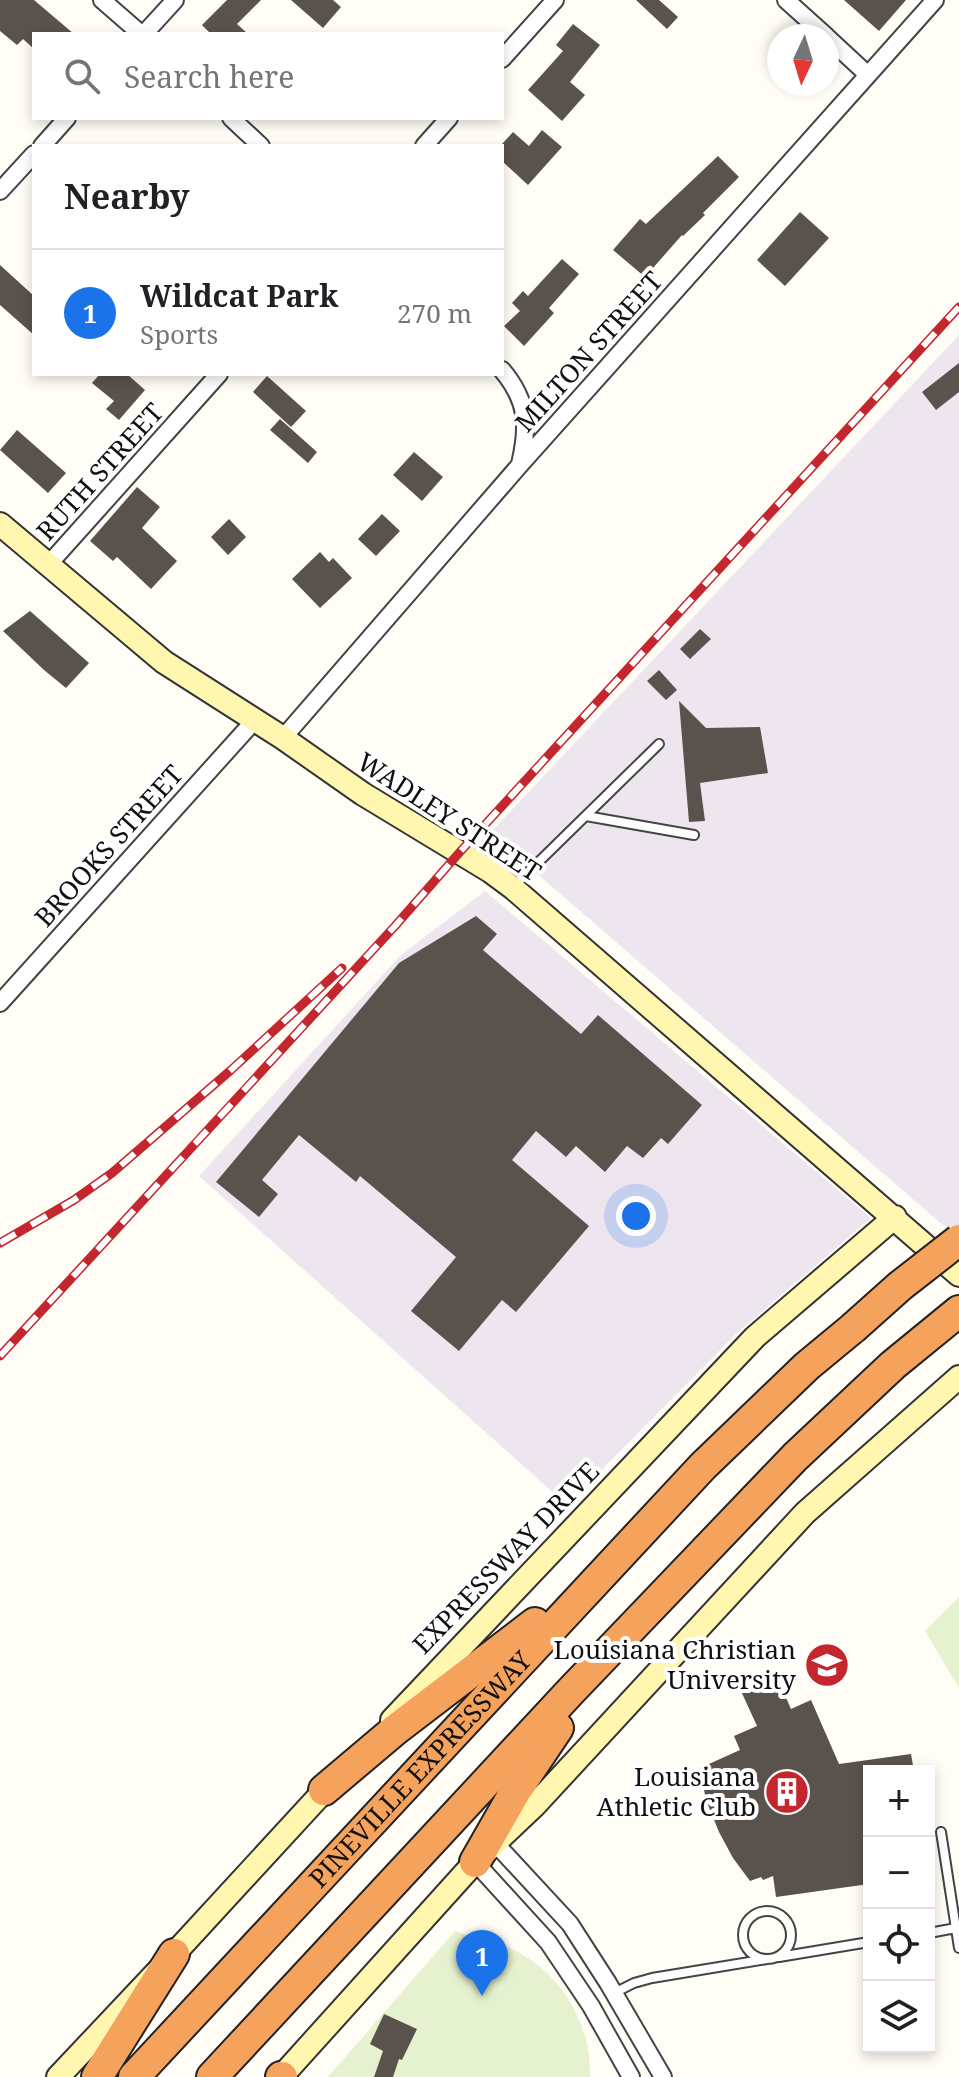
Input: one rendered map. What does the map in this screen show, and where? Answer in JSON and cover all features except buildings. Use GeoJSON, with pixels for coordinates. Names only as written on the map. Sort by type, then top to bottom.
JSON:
{"type":"FeatureCollection","features":[{"type":"Feature","properties":{"kind":"highway","name":"PINEVILLE EXPRESSWAY"},"geometry":{"type":"LineString","coordinates":[[134,2077],[703,1466],[807,1366],[959,1240]]}},
{"type":"Feature","properties":{"kind":"highway"},"geometry":{"type":"LineString","coordinates":[[212,2077],[559,1704],[795,1457],[893,1365],[959,1311]]}},
{"type":"Feature","properties":{"kind":"highway"},"geometry":{"type":"LineString","coordinates":[[324,1790],[395,1730],[595,1580]]}},
{"type":"Feature","properties":{"kind":"highway"},"geometry":{"type":"LineString","coordinates":[[485,1852],[515,1792],[546,1744],[640,1621]]}},
{"type":"Feature","properties":{"kind":"highway"},"geometry":{"type":"LineString","coordinates":[[97,2077],[174,1954]]}},
{"type":"Feature","properties":{"kind":"main road","name":"WADLEY STREET"},"geometry":{"type":"LineString","coordinates":[[3,533],[48,565],[164,662],[283,738],[363,794],[513,888],[959,1275]]}},
{"type":"Feature","properties":{"kind":"main road","name":"EXPRESSWAY DRIVE"},"geometry":{"type":"LineString","coordinates":[[58,2077],[324,1790],[755,1337],[895,1217]]}},
{"type":"Feature","properties":{"kind":"main road"},"geometry":{"type":"LineString","coordinates":[[281,2077],[485,1852],[535,1805],[805,1513],[959,1377]]}},
{"type":"Feature","properties":{"kind":"street"},"geometry":{"type":"LineString","coordinates":[[102,0],[140,32]]}},
{"type":"Feature","properties":{"kind":"street"},"geometry":{"type":"LineString","coordinates":[[144,32],[175,0]]}},
{"type":"Feature","properties":{"kind":"street"},"geometry":{"type":"LineString","coordinates":[[504,57],[555,0]]}},
{"type":"Feature","properties":{"kind":"street"},"geometry":{"type":"LineString","coordinates":[[786,0],[812,24]]}},
{"type":"Feature","properties":{"kind":"street","name":"MILTON STREET"},"geometry":{"type":"LineString","coordinates":[[283,738],[519,466],[935,0]]}},
{"type":"Feature","properties":{"kind":"street"},"geometry":{"type":"LineString","coordinates":[[839,49],[868,75]]}},
{"type":"Feature","properties":{"kind":"street"},"geometry":{"type":"LineString","coordinates":[[44,144],[65,120]]}},
{"type":"Feature","properties":{"kind":"street"},"geometry":{"type":"LineString","coordinates":[[233,120],[259,144]]}},
{"type":"Feature","properties":{"kind":"street"},"geometry":{"type":"LineString","coordinates":[[426,144],[447,120]]}},
{"type":"Feature","properties":{"kind":"street"},"geometry":{"type":"LineString","coordinates":[[0,191],[32,156]]}},
{"type":"Feature","properties":{"kind":"street"},"geometry":{"type":"LineString","coordinates":[[504,373],[515,387],[526,420],[519,466]]}},
{"type":"Feature","properties":{"kind":"street","name":"RUTH STREET"},"geometry":{"type":"LineString","coordinates":[[48,565],[217,376]]}},
{"type":"Feature","properties":{"kind":"street","name":"BROOKS STREET"},"geometry":{"type":"LineString","coordinates":[[0,1003],[254,721]]}},
{"type":"Feature","properties":{"kind":"street"},"geometry":{"type":"LineString","coordinates":[[485,1852],[570,1924],[663,2077]]}},
{"type":"Feature","properties":{"kind":"street"},"geometry":{"type":"LineString","coordinates":[[485,1852],[591,2006],[631,2077]]}},
{"type":"Feature","properties":{"kind":"street"},"geometry":{"type":"LineString","coordinates":[[591,2006],[614,1993]]}},
{"type":"Feature","properties":{"kind":"lane"},"geometry":{"type":"LineString","coordinates":[[513,888],[659,744]]}},
{"type":"Feature","properties":{"kind":"lane"},"geometry":{"type":"LineString","coordinates":[[586,816],[694,835]]}},
{"type":"Feature","properties":{"kind":"lane"},"geometry":{"type":"LineString","coordinates":[[941,1832],[959,1948]]}},
{"type":"Feature","properties":{"kind":"lane"},"geometry":{"type":"LineString","coordinates":[[766,1911],[781,1915],[792,1934],[787,1949],[771,1958],[752,1954],[743,1932],[751,1918],[766,1911]]}},
{"type":"Feature","properties":{"kind":"lane"},"geometry":{"type":"LineString","coordinates":[[935,1932],[956,1928]]}},
{"type":"Feature","properties":{"kind":"lane"},"geometry":{"type":"LineString","coordinates":[[614,1993],[652,1978],[863,1943]]}},
{"type":"Feature","properties":{"kind":"shaded area"},"geometry":{"type":"Polygon","coordinates":[[[959,335],[959,1239],[490,833],[959,335]]]}},
{"type":"Feature","properties":{"kind":"shaded area"},"geometry":{"type":"Polygon","coordinates":[[[485,891],[871,1218],[736,1334],[567,1505],[199,1176],[400,956],[485,891]]]}},
{"type":"Feature","properties":{"kind":"green space"},"geometry":{"type":"Polygon","coordinates":[[[959,1597],[959,1688],[925,1631],[959,1597]]]}},
{"type":"Feature","properties":{"kind":"green space"},"geometry":{"type":"Polygon","coordinates":[[[455,1931],[514,1950],[546,1972],[559,1986],[586,2038],[590,2077],[328,2077],[455,1931]]]}},
{"type":"Feature","properties":{"kind":"railway"},"geometry":{"type":"LineString","coordinates":[[0,1356],[959,307]]}},
{"type":"Feature","properties":{"kind":"railway"},"geometry":{"type":"LineString","coordinates":[[0,1243],[74,1200],[112,1173],[342,968]]}},
{"type":"Feature","properties":{"kind":"place","name":"Louisiana Christian University"},"geometry":{"type":"Point","coordinates":[827,1665]}},
{"type":"Feature","properties":{"kind":"place","name":"Louisiana Athletic Club"},"geometry":{"type":"Point","coordinates":[787,1792]}},
{"type":"Feature","properties":{"kind":"place","name":"Wildcat Park"},"geometry":{"type":"Point","coordinates":[482,1996]}}]}
